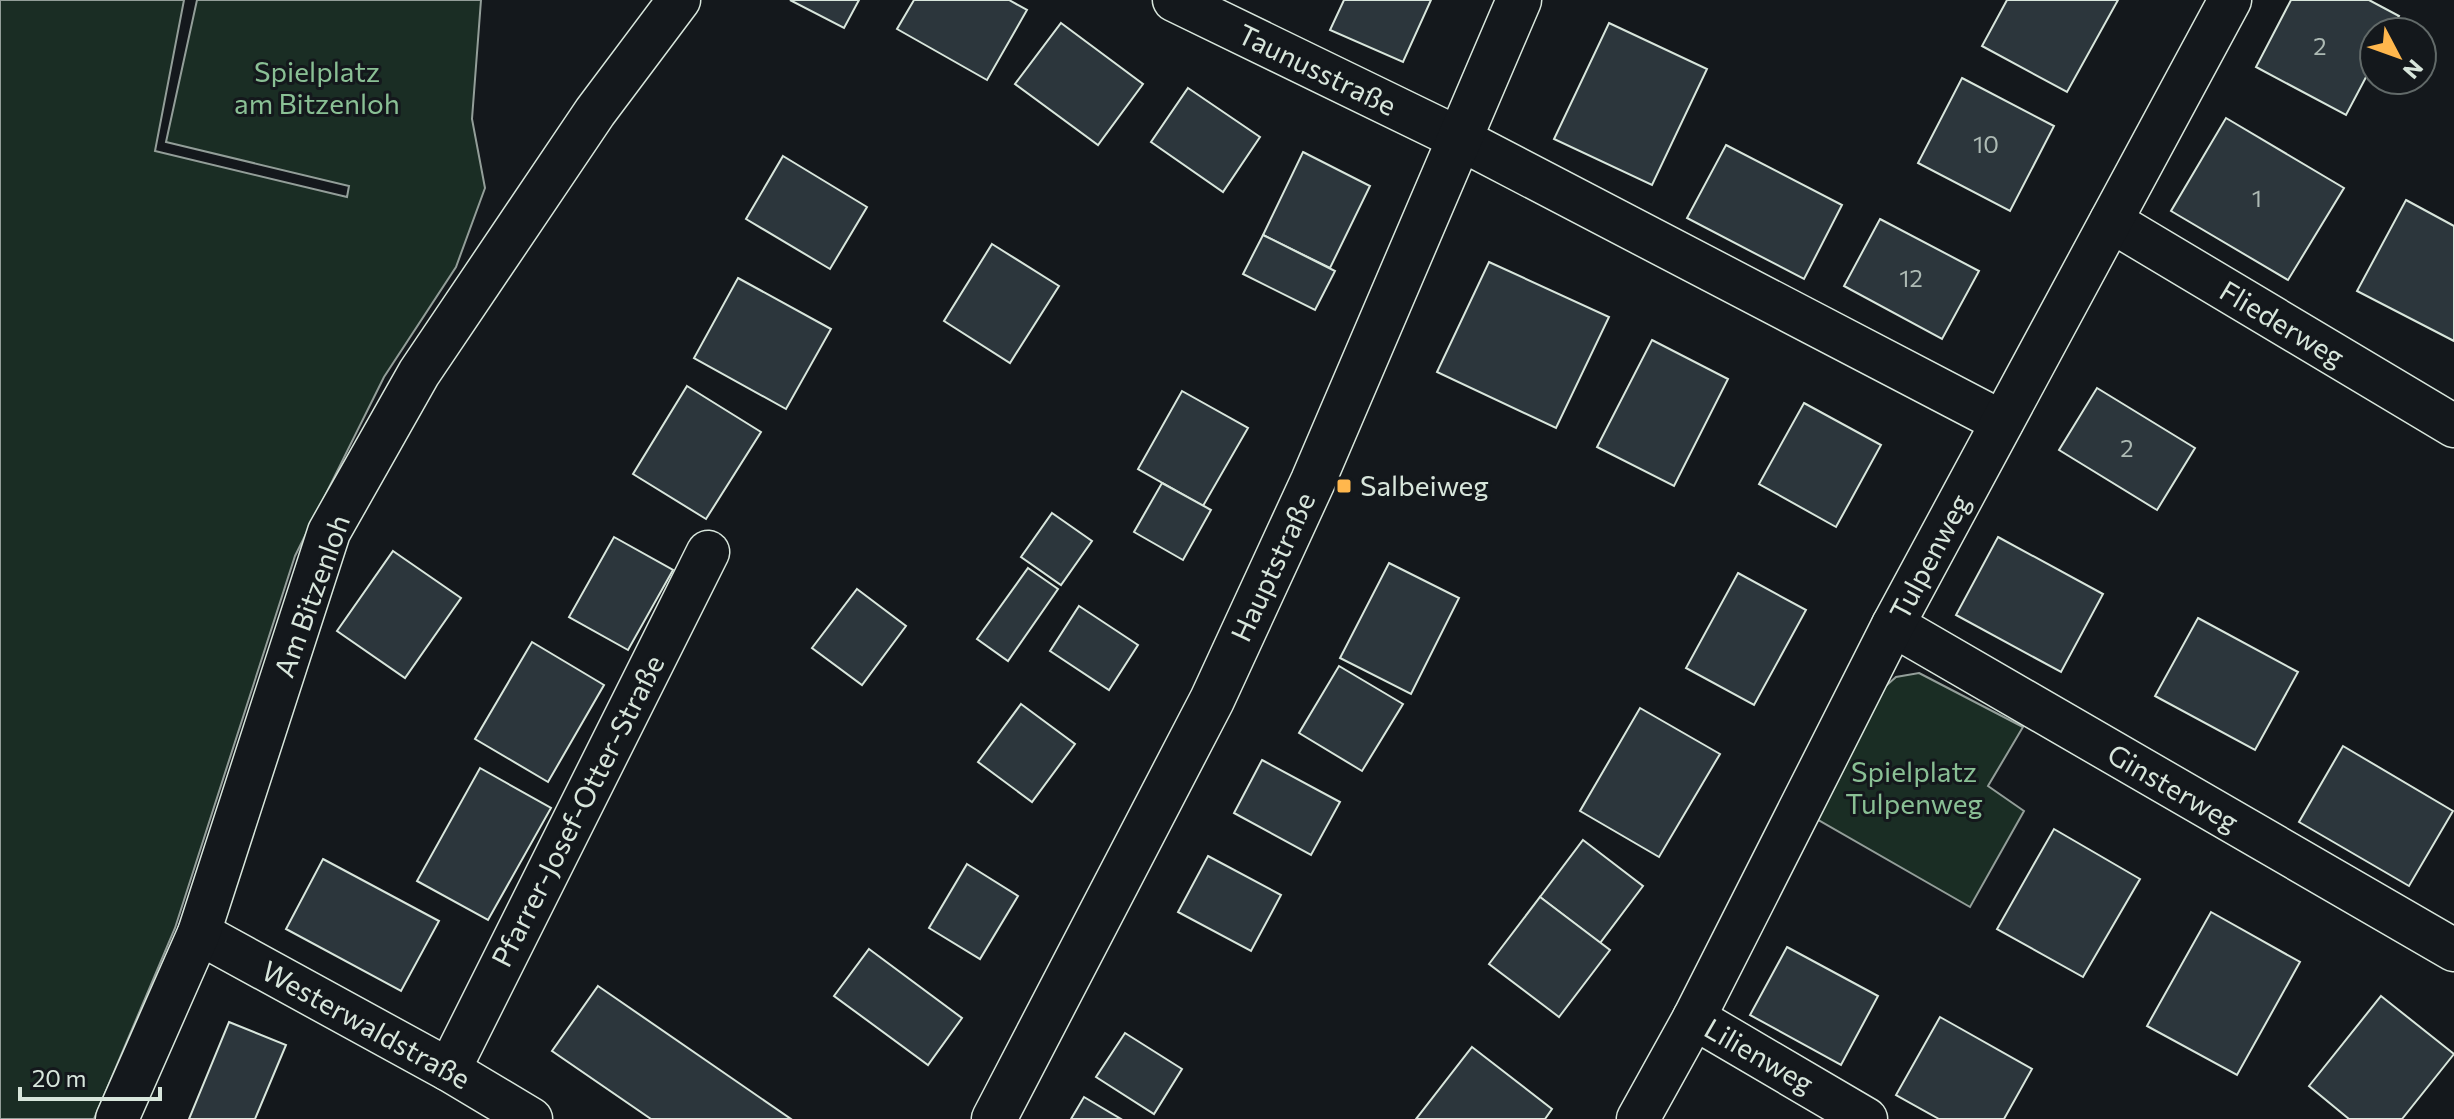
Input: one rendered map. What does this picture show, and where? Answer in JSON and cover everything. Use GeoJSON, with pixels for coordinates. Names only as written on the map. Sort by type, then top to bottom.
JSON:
{"type":"FeatureCollection","features":[{"type":"Feature","properties":{"kind":"street","name":"Am Bitzenloh"},"geometry":{"type":"LineString","coordinates":[[117,1119],[199,933],[329,532],[419,373],[595,112],[679,0]]}},
{"type":"Feature","properties":{"kind":"street","name":"Taunusstraße"},"geometry":{"type":"LineString","coordinates":[[1174,0],[1460,139]]}},
{"type":"Feature","properties":{"kind":"street","name":"Hauptstraße"},"geometry":{"type":"LineString","coordinates":[[994,1119],[1212,700],[1313,481],[1519,0]]}},
{"type":"Feature","properties":{"kind":"street","name":"Tulpenweg"},"geometry":{"type":"LineString","coordinates":[[1638,1119],[1694,1018],[1893,625],[2230,0]]}},
{"type":"Feature","properties":{"kind":"street"},"geometry":{"type":"LineString","coordinates":[[1460,139],[2002,422]]}},
{"type":"Feature","properties":{"kind":"street","name":"Fliederweg"},"geometry":{"type":"LineString","coordinates":[[2111,221],[2454,426]]}},
{"type":"Feature","properties":{"kind":"street","name":"Pfarrer-Josef-Otter-Straße"},"geometry":{"type":"LineString","coordinates":[[449,1070],[708,552]]}},
{"type":"Feature","properties":{"kind":"street","name":"Ginsterweg"},"geometry":{"type":"LineString","coordinates":[[1893,625],[2454,950]]}},
{"type":"Feature","properties":{"kind":"street","name":"Westerwaldstraße"},"geometry":{"type":"LineString","coordinates":[[199,933],[449,1070],[531,1119]]}},
{"type":"Feature","properties":{"kind":"street","name":"Lilienweg"},"geometry":{"type":"LineString","coordinates":[[1694,1018],[1866,1119]]}},
{"type":"Feature","properties":{"kind":"green space","name":"Spielplatz am Bitzenloh"},"geometry":{"type":"Polygon","coordinates":[[[0,0],[184,0],[155,151],[347,197],[349,186],[166,142],[197,0],[481,0],[472,119],[485,188],[456,267],[384,377],[295,556],[175,928],[94,1119],[0,1119],[0,0]]]}},
{"type":"Feature","properties":{"kind":"green space","name":"Spielplatz Tulpenweg"},"geometry":{"type":"Polygon","coordinates":[[[1919,673],[2023,727],[1988,786],[2024,811],[1970,907],[1815,818],[1879,692],[1896,677],[1919,673]]]}},
{"type":"Feature","properties":{"kind":"building"},"geometry":{"type":"Polygon","coordinates":[[[790,0],[859,0],[844,28],[790,0]]]}},
{"type":"Feature","properties":{"kind":"building"},"geometry":{"type":"Polygon","coordinates":[[[914,0],[1009,0],[1027,10],[987,80],[897,29],[914,0]]]}},
{"type":"Feature","properties":{"kind":"building"},"geometry":{"type":"Polygon","coordinates":[[[1344,0],[1431,0],[1403,62],[1330,30],[1344,0]]]}},
{"type":"Feature","properties":{"kind":"building"},"geometry":{"type":"Polygon","coordinates":[[[2007,0],[2118,0],[2067,92],[1982,46],[2007,0]]]}},
{"type":"Feature","properties":{"kind":"building"},"geometry":{"type":"Polygon","coordinates":[[[2291,0],[2369,0],[2399,16],[2358,16],[2358,92],[2346,115],[2256,67],[2291,0]]]}},
{"type":"Feature","properties":{"kind":"building"},"geometry":{"type":"Polygon","coordinates":[[[1061,23],[1143,84],[1098,145],[1015,84],[1061,23]]]}},
{"type":"Feature","properties":{"kind":"building"},"geometry":{"type":"Polygon","coordinates":[[[1609,23],[1707,69],[1652,185],[1554,139],[1609,23]]]}},
{"type":"Feature","properties":{"kind":"building"},"geometry":{"type":"Polygon","coordinates":[[[1962,78],[2054,126],[2010,211],[1918,163],[1962,78]]]}},
{"type":"Feature","properties":{"kind":"building"},"geometry":{"type":"Polygon","coordinates":[[[1188,88],[1260,137],[1223,192],[1151,142],[1188,88]]]}},
{"type":"Feature","properties":{"kind":"building"},"geometry":{"type":"Polygon","coordinates":[[[2226,118],[2344,188],[2288,280],[2171,211],[2226,118]]]}},
{"type":"Feature","properties":{"kind":"building"},"geometry":{"type":"Polygon","coordinates":[[[1726,145],[1842,205],[1804,279],[1687,218],[1726,145]]]}},
{"type":"Feature","properties":{"kind":"building"},"geometry":{"type":"Polygon","coordinates":[[[1303,152],[1370,186],[1330,268],[1263,235],[1303,152]]]}},
{"type":"Feature","properties":{"kind":"building"},"geometry":{"type":"Polygon","coordinates":[[[783,156],[867,207],[830,269],[746,219],[783,156]]]}},
{"type":"Feature","properties":{"kind":"building"},"geometry":{"type":"Polygon","coordinates":[[[2406,200],[2454,226],[2454,341],[2357,291],[2406,200]]]}},
{"type":"Feature","properties":{"kind":"building"},"geometry":{"type":"Polygon","coordinates":[[[1880,219],[1979,271],[1942,339],[1844,286],[1880,219]]]}},
{"type":"Feature","properties":{"kind":"building"},"geometry":{"type":"Polygon","coordinates":[[[1263,235],[1335,271],[1315,310],[1243,274],[1263,235]]]}},
{"type":"Feature","properties":{"kind":"building"},"geometry":{"type":"Polygon","coordinates":[[[992,244],[1059,286],[1010,363],[944,321],[992,244]]]}},
{"type":"Feature","properties":{"kind":"building"},"geometry":{"type":"Polygon","coordinates":[[[1489,262],[1609,317],[1556,428],[1437,372],[1489,262]]]}},
{"type":"Feature","properties":{"kind":"building"},"geometry":{"type":"Polygon","coordinates":[[[738,278],[831,329],[786,409],[694,358],[738,278]]]}},
{"type":"Feature","properties":{"kind":"building"},"geometry":{"type":"Polygon","coordinates":[[[1652,340],[1728,379],[1674,486],[1597,447],[1652,340]]]}},
{"type":"Feature","properties":{"kind":"building"},"geometry":{"type":"Polygon","coordinates":[[[687,386],[761,432],[706,519],[633,474],[687,386]]]}},
{"type":"Feature","properties":{"kind":"building"},"geometry":{"type":"Polygon","coordinates":[[[2097,388],[2195,448],[2157,510],[2059,450],[2097,388]]]}},
{"type":"Feature","properties":{"kind":"building"},"geometry":{"type":"Polygon","coordinates":[[[1182,391],[1248,428],[1203,506],[1138,469],[1182,391]]]}},
{"type":"Feature","properties":{"kind":"building"},"geometry":{"type":"Polygon","coordinates":[[[1804,403],[1881,445],[1836,527],[1759,484],[1804,403]]]}},
{"type":"Feature","properties":{"kind":"building"},"geometry":{"type":"Polygon","coordinates":[[[1162,483],[1211,510],[1183,560],[1134,532],[1162,483]]]}},
{"type":"Feature","properties":{"kind":"building"},"geometry":{"type":"Polygon","coordinates":[[[1052,513],[1092,541],[1061,585],[1021,557],[1052,513]]]}},
{"type":"Feature","properties":{"kind":"building"},"geometry":{"type":"Polygon","coordinates":[[[614,537],[673,570],[628,650],[569,617],[614,537]]]}},
{"type":"Feature","properties":{"kind":"building"},"geometry":{"type":"Polygon","coordinates":[[[1998,537],[2103,594],[2061,672],[1956,615],[1998,537]]]}},
{"type":"Feature","properties":{"kind":"building"},"geometry":{"type":"Polygon","coordinates":[[[393,551],[461,598],[405,678],[337,631],[393,551]]]}},
{"type":"Feature","properties":{"kind":"building"},"geometry":{"type":"Polygon","coordinates":[[[1389,563],[1459,598],[1411,694],[1340,658],[1389,563]]]}},
{"type":"Feature","properties":{"kind":"building"},"geometry":{"type":"Polygon","coordinates":[[[1028,568],[1058,589],[1008,661],[977,639],[1028,568]]]}},
{"type":"Feature","properties":{"kind":"building"},"geometry":{"type":"Polygon","coordinates":[[[1738,573],[1806,610],[1754,705],[1686,668],[1738,573]]]}},
{"type":"Feature","properties":{"kind":"building"},"geometry":{"type":"Polygon","coordinates":[[[857,589],[906,626],[862,685],[812,648],[857,589]]]}},
{"type":"Feature","properties":{"kind":"building"},"geometry":{"type":"Polygon","coordinates":[[[1079,606],[1138,645],[1109,690],[1050,651],[1079,606]]]}},
{"type":"Feature","properties":{"kind":"building"},"geometry":{"type":"Polygon","coordinates":[[[2198,618],[2298,672],[2255,750],[2155,696],[2198,618]]]}},
{"type":"Feature","properties":{"kind":"building"},"geometry":{"type":"Polygon","coordinates":[[[532,642],[604,685],[548,782],[475,739],[532,642]]]}},
{"type":"Feature","properties":{"kind":"building"},"geometry":{"type":"Polygon","coordinates":[[[1339,666],[1403,704],[1362,771],[1299,733],[1339,666]]]}},
{"type":"Feature","properties":{"kind":"building"},"geometry":{"type":"Polygon","coordinates":[[[1021,704],[1075,744],[1032,802],[978,762],[1021,704]]]}},
{"type":"Feature","properties":{"kind":"building"},"geometry":{"type":"Polygon","coordinates":[[[1640,708],[1720,754],[1659,857],[1580,811],[1640,708]]]}},
{"type":"Feature","properties":{"kind":"building"},"geometry":{"type":"Polygon","coordinates":[[[2343,746],[2453,811],[2409,886],[2299,822],[2343,746]]]}},
{"type":"Feature","properties":{"kind":"building"},"geometry":{"type":"Polygon","coordinates":[[[1262,760],[1340,802],[1311,855],[1234,813],[1262,760]]]}},
{"type":"Feature","properties":{"kind":"building"},"geometry":{"type":"Polygon","coordinates":[[[480,768],[551,808],[488,920],[417,881],[480,768]]]}},
{"type":"Feature","properties":{"kind":"building"},"geometry":{"type":"Polygon","coordinates":[[[2054,829],[2140,879],[2083,977],[1997,929],[2054,829]]]}},
{"type":"Feature","properties":{"kind":"building"},"geometry":{"type":"Polygon","coordinates":[[[1583,840],[1643,886],[1600,943],[1540,897],[1583,840]]]}},
{"type":"Feature","properties":{"kind":"building"},"geometry":{"type":"Polygon","coordinates":[[[1208,856],[1281,895],[1251,951],[1178,912],[1208,856]]]}},
{"type":"Feature","properties":{"kind":"building"},"geometry":{"type":"Polygon","coordinates":[[[323,859],[439,921],[401,991],[286,929],[323,859]]]}},
{"type":"Feature","properties":{"kind":"building"},"geometry":{"type":"Polygon","coordinates":[[[967,864],[1018,896],[980,959],[929,928],[967,864]]]}},
{"type":"Feature","properties":{"kind":"building"},"geometry":{"type":"Polygon","coordinates":[[[1540,897],[1610,950],[1559,1017],[1489,964],[1540,897]]]}},
{"type":"Feature","properties":{"kind":"building"},"geometry":{"type":"Polygon","coordinates":[[[2211,912],[2300,962],[2237,1075],[2147,1026],[2211,912]]]}},
{"type":"Feature","properties":{"kind":"building"},"geometry":{"type":"Polygon","coordinates":[[[1787,947],[1878,996],[1841,1065],[1750,1015],[1787,947]]]}},
{"type":"Feature","properties":{"kind":"building"},"geometry":{"type":"Polygon","coordinates":[[[869,949],[962,1018],[928,1065],[834,996],[869,949]]]}},
{"type":"Feature","properties":{"kind":"building"},"geometry":{"type":"Polygon","coordinates":[[[598,986],[791,1119],[651,1119],[552,1051],[598,986]]]}},
{"type":"Feature","properties":{"kind":"building"},"geometry":{"type":"Polygon","coordinates":[[[2381,996],[2454,1054],[2402,1119],[2349,1119],[2309,1086],[2381,996]]]}},
{"type":"Feature","properties":{"kind":"building"},"geometry":{"type":"Polygon","coordinates":[[[1940,1017],[2032,1069],[2004,1119],[1939,1119],[1896,1095],[1940,1017]]]}},
{"type":"Feature","properties":{"kind":"building"},"geometry":{"type":"Polygon","coordinates":[[[229,1022],[286,1045],[255,1119],[189,1119],[229,1022]]]}},
{"type":"Feature","properties":{"kind":"building"},"geometry":{"type":"Polygon","coordinates":[[[1125,1033],[1182,1069],[1154,1114],[1096,1077],[1125,1033]]]}},
{"type":"Feature","properties":{"kind":"building"},"geometry":{"type":"Polygon","coordinates":[[[1472,1047],[1552,1109],[1545,1119],[1416,1119],[1472,1047]]]}},
{"type":"Feature","properties":{"kind":"building"},"geometry":{"type":"Polygon","coordinates":[[[1084,1097],[1121,1119],[1071,1119],[1084,1097]]]}},
{"type":"Feature","properties":{"kind":"place","name":"Salbeiweg"},"geometry":{"type":"Point","coordinates":[1344,486]}}]}
